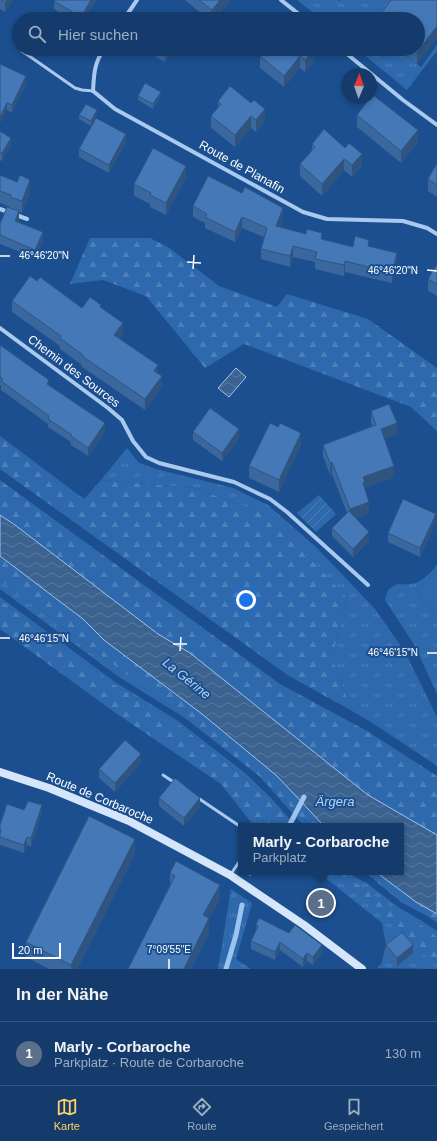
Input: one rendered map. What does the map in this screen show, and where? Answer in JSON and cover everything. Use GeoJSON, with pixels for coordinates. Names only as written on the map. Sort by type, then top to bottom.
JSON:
{"type":"FeatureCollection","features":[{"type":"Feature","properties":{"kind":"street"},"geometry":{"type":"LineString","coordinates":[[129,12],[137,0]]}},
{"type":"Feature","properties":{"kind":"street"},"geometry":{"type":"LineString","coordinates":[[282,0],[297,12]]}},
{"type":"Feature","properties":{"kind":"street"},"geometry":{"type":"LineString","coordinates":[[93,91],[96,65],[99,56]]}},
{"type":"Feature","properties":{"kind":"street"},"geometry":{"type":"LineString","coordinates":[[350,56],[403,100],[437,125]]}},
{"type":"Feature","properties":{"kind":"street","name":"Route de Planafin"},"geometry":{"type":"LineString","coordinates":[[93,91],[115,109],[303,212],[327,219],[403,221],[427,228],[437,234]]}},
{"type":"Feature","properties":{"kind":"street"},"geometry":{"type":"LineString","coordinates":[[0,209],[27,219]]}},
{"type":"Feature","properties":{"kind":"street","name":"Chemin des Sources"},"geometry":{"type":"LineString","coordinates":[[0,328],[122,420],[133,441],[146,457],[159,463],[234,482],[270,499],[287,512],[368,585]]}},
{"type":"Feature","properties":{"kind":"street","name":"Route de Corbaroche"},"geometry":{"type":"LineString","coordinates":[[0,772],[49,788],[129,821],[230,875],[304,925],[362,969]]}},
{"type":"Feature","properties":{"kind":"lane"},"geometry":{"type":"LineString","coordinates":[[29,56],[75,88],[93,91]]}},
{"type":"Feature","properties":{"kind":"lane"},"geometry":{"type":"LineString","coordinates":[[163,775],[176,783]]}},
{"type":"Feature","properties":{"kind":"lane"},"geometry":{"type":"LineString","coordinates":[[195,796],[238,824]]}},
{"type":"Feature","properties":{"kind":"lane"},"geometry":{"type":"LineString","coordinates":[[230,875],[238,863]]}},
{"type":"Feature","properties":{"kind":"green space"},"geometry":{"type":"Polygon","coordinates":[[[297,0],[400,0],[391,12],[312,12],[297,0]]]}},
{"type":"Feature","properties":{"kind":"green space"},"geometry":{"type":"Polygon","coordinates":[[[437,45],[437,51],[407,90],[366,56],[407,56],[421,67],[437,45]]]}},
{"type":"Feature","properties":{"kind":"green space"},"geometry":{"type":"Polygon","coordinates":[[[90,238],[150,238],[168,247],[219,286],[277,307],[287,294],[368,319],[437,368],[437,431],[411,407],[244,344],[205,368],[146,296],[103,280],[70,284],[90,238]]]}},
{"type":"Feature","properties":{"kind":"green space"},"geometry":{"type":"Polygon","coordinates":[[[0,436],[84,499],[101,480],[195,488],[259,512],[310,558],[347,598],[332,658],[352,711],[289,676],[0,469],[0,436]]]}},
{"type":"Feature","properties":{"kind":"green space"},"geometry":{"type":"Polygon","coordinates":[[[127,448],[139,463],[156,469],[233,488],[268,505],[318,549],[375,609],[405,652],[437,717],[437,766],[352,711],[332,658],[347,598],[310,558],[259,512],[195,488],[101,480],[127,448]]]}},
{"type":"Feature","properties":{"kind":"green space"},"geometry":{"type":"Polygon","coordinates":[[[0,480],[280,684],[367,731],[437,776],[437,835],[368,795],[190,653],[158,634],[0,515],[0,480]]]}},
{"type":"Feature","properties":{"kind":"green space"},"geometry":{"type":"Polygon","coordinates":[[[319,495],[336,514],[316,532],[297,513],[319,495]]]}},
{"type":"Feature","properties":{"kind":"green space"},"geometry":{"type":"Polygon","coordinates":[[[0,556],[83,619],[104,640],[202,714],[277,776],[321,823],[307,823],[259,776],[185,718],[0,580],[0,556]]]}},
{"type":"Feature","properties":{"kind":"green space"},"geometry":{"type":"Polygon","coordinates":[[[437,565],[437,569],[418,592],[422,603],[437,613],[437,694],[415,646],[385,600],[388,590],[392,587],[397,584],[412,584],[420,581],[437,565]]]}},
{"type":"Feature","properties":{"kind":"green space"},"geometry":{"type":"Polygon","coordinates":[[[437,569],[437,613],[422,603],[418,592],[437,569]]]}},
{"type":"Feature","properties":{"kind":"green space"},"geometry":{"type":"Polygon","coordinates":[[[0,580],[185,718],[119,677],[0,589],[0,580]]]}},
{"type":"Feature","properties":{"kind":"green space"},"geometry":{"type":"Polygon","coordinates":[[[0,597],[115,682],[178,721],[245,773],[270,797],[262,793],[176,722],[115,685],[0,600],[0,597]]]}},
{"type":"Feature","properties":{"kind":"green space"},"geometry":{"type":"Polygon","coordinates":[[[0,600],[115,685],[176,722],[262,793],[270,797],[293,823],[252,823],[221,784],[117,714],[0,629],[0,600]]]}},
{"type":"Feature","properties":{"kind":"green space"},"geometry":{"type":"Polygon","coordinates":[[[259,776],[307,823],[301,823],[259,776]]]}},
{"type":"Feature","properties":{"kind":"green space"},"geometry":{"type":"Polygon","coordinates":[[[322,875],[352,875],[368,884],[398,907],[437,931],[437,969],[378,968],[378,966],[381,965],[386,945],[382,923],[322,875]]]}},
{"type":"Feature","properties":{"kind":"green space"},"geometry":{"type":"Polygon","coordinates":[[[332,875],[344,875],[392,908],[416,921],[437,937],[437,959],[420,954],[390,922],[332,875]]]}},
{"type":"Feature","properties":{"kind":"green space"},"geometry":{"type":"Polygon","coordinates":[[[369,875],[380,875],[416,902],[437,914],[437,923],[401,902],[369,875]]]}},
{"type":"Feature","properties":{"kind":"green space"},"geometry":{"type":"Polygon","coordinates":[[[231,889],[252,903],[236,959],[251,969],[218,969],[231,889]]]}},
{"type":"Feature","properties":{"kind":"water"},"geometry":{"type":"Polygon","coordinates":[[[236,368],[246,377],[229,397],[218,388],[236,368]]]}},
{"type":"Feature","properties":{"kind":"water","name":"Ärgera"},"geometry":{"type":"Polygon","coordinates":[[[0,515],[158,634],[190,653],[368,795],[437,835],[437,914],[416,902],[380,875],[404,875],[404,823],[321,823],[277,776],[202,714],[104,640],[83,619],[0,556],[0,515]]]}},
{"type":"Feature","properties":{"kind":"building"},"geometry":{"type":"Polygon","coordinates":[[[91,0],[84,12],[73,12],[54,1],[91,0]]]}},
{"type":"Feature","properties":{"kind":"building"},"geometry":{"type":"Polygon","coordinates":[[[199,0],[220,0],[212,10],[199,0]]]}},
{"type":"Feature","properties":{"kind":"building"},"geometry":{"type":"Polygon","coordinates":[[[391,0],[437,0],[437,26],[425,42],[425,12],[382,12],[391,0]]]}},
{"type":"Feature","properties":{"kind":"building"},"geometry":{"type":"Polygon","coordinates":[[[260,56],[300,56],[284,76],[260,56]]]}},
{"type":"Feature","properties":{"kind":"building"},"geometry":{"type":"Polygon","coordinates":[[[300,56],[308,56],[305,60],[300,56]]]}},
{"type":"Feature","properties":{"kind":"building"},"geometry":{"type":"Polygon","coordinates":[[[0,64],[26,76],[12,105],[7,103],[0,117],[0,64]]]}},
{"type":"Feature","properties":{"kind":"building"},"geometry":{"type":"Polygon","coordinates":[[[145,83],[161,92],[153,104],[138,96],[145,83]]]}},
{"type":"Feature","properties":{"kind":"building"},"geometry":{"type":"Polygon","coordinates":[[[230,86],[251,103],[254,100],[265,109],[256,120],[251,116],[235,135],[211,116],[221,104],[218,101],[230,86]]]}},
{"type":"Feature","properties":{"kind":"building"},"geometry":{"type":"Polygon","coordinates":[[[377,98],[418,130],[401,151],[357,115],[365,104],[377,104],[377,98]]]}},
{"type":"Feature","properties":{"kind":"building"},"geometry":{"type":"Polygon","coordinates":[[[86,104],[97,110],[91,121],[79,115],[86,104]]]}},
{"type":"Feature","properties":{"kind":"building"},"geometry":{"type":"Polygon","coordinates":[[[96,118],[126,134],[109,165],[79,149],[96,118]]]}},
{"type":"Feature","properties":{"kind":"building"},"geometry":{"type":"Polygon","coordinates":[[[324,129],[345,148],[349,143],[362,154],[352,165],[344,159],[322,184],[300,164],[315,147],[312,144],[324,129]]]}},
{"type":"Feature","properties":{"kind":"building"},"geometry":{"type":"Polygon","coordinates":[[[0,131],[11,138],[2,153],[0,152],[0,131]]]}},
{"type":"Feature","properties":{"kind":"building"},"geometry":{"type":"Polygon","coordinates":[[[153,148],[186,166],[166,203],[150,195],[151,193],[134,184],[153,148]]]}},
{"type":"Feature","properties":{"kind":"building"},"geometry":{"type":"Polygon","coordinates":[[[437,163],[437,185],[428,179],[437,163]]]}},
{"type":"Feature","properties":{"kind":"building"},"geometry":{"type":"Polygon","coordinates":[[[0,175],[17,182],[20,175],[30,180],[22,201],[10,197],[11,195],[0,191],[0,175]]]}},
{"type":"Feature","properties":{"kind":"building"},"geometry":{"type":"Polygon","coordinates":[[[208,176],[242,193],[245,187],[283,208],[276,226],[306,234],[307,229],[322,233],[321,239],[353,247],[355,236],[369,240],[368,246],[397,253],[392,273],[345,261],[344,265],[315,259],[317,252],[293,246],[290,256],[261,249],[267,228],[242,217],[235,232],[205,217],[207,214],[193,206],[208,176]]]}},
{"type":"Feature","properties":{"kind":"building"},"geometry":{"type":"Polygon","coordinates":[[[7,207],[19,211],[15,221],[43,232],[35,250],[0,235],[0,224],[7,207]]]}},
{"type":"Feature","properties":{"kind":"building"},"geometry":{"type":"Polygon","coordinates":[[[437,264],[437,284],[428,279],[437,264]]]}},
{"type":"Feature","properties":{"kind":"building"},"geometry":{"type":"Polygon","coordinates":[[[30,276],[37,281],[40,277],[82,308],[90,297],[101,305],[100,307],[123,323],[114,335],[158,365],[154,371],[162,376],[145,399],[82,356],[83,355],[60,338],[61,336],[12,301],[30,276]]]}},
{"type":"Feature","properties":{"kind":"building"},"geometry":{"type":"Polygon","coordinates":[[[0,345],[49,380],[47,384],[105,423],[88,448],[48,419],[49,416],[1,381],[3,379],[0,377],[0,345]]]}},
{"type":"Feature","properties":{"kind":"building"},"geometry":{"type":"Polygon","coordinates":[[[389,404],[397,423],[381,429],[394,466],[363,477],[365,482],[363,483],[369,502],[350,509],[332,462],[330,463],[323,445],[376,425],[371,411],[389,404]]]}},
{"type":"Feature","properties":{"kind":"building"},"geometry":{"type":"Polygon","coordinates":[[[210,408],[239,429],[222,453],[193,432],[210,408]]]}},
{"type":"Feature","properties":{"kind":"building"},"geometry":{"type":"Polygon","coordinates":[[[270,423],[278,427],[280,423],[301,433],[279,480],[249,466],[270,423]]]}},
{"type":"Feature","properties":{"kind":"building"},"geometry":{"type":"Polygon","coordinates":[[[403,499],[436,514],[420,548],[388,533],[403,499]]]}},
{"type":"Feature","properties":{"kind":"building"},"geometry":{"type":"Polygon","coordinates":[[[349,511],[369,532],[353,549],[332,528],[349,511]]]}},
{"type":"Feature","properties":{"kind":"building"},"geometry":{"type":"Polygon","coordinates":[[[125,740],[141,754],[115,783],[99,769],[125,740]]]}},
{"type":"Feature","properties":{"kind":"building"},"geometry":{"type":"Polygon","coordinates":[[[175,778],[200,798],[184,818],[159,798],[175,778]]]}},
{"type":"Feature","properties":{"kind":"building"},"geometry":{"type":"Polygon","coordinates":[[[28,801],[42,805],[31,838],[27,837],[24,845],[0,837],[0,825],[7,804],[24,810],[28,801]]]}},
{"type":"Feature","properties":{"kind":"building"},"geometry":{"type":"Polygon","coordinates":[[[89,816],[135,839],[71,965],[26,942],[89,816]]]}},
{"type":"Feature","properties":{"kind":"building"},"geometry":{"type":"Polygon","coordinates":[[[176,861],[220,885],[203,915],[209,918],[184,969],[128,969],[175,876],[170,873],[176,861]]]}},
{"type":"Feature","properties":{"kind":"building"},"geometry":{"type":"Polygon","coordinates":[[[259,918],[289,933],[295,925],[322,945],[313,957],[307,953],[303,959],[280,942],[275,952],[251,941],[258,926],[256,924],[259,918]]]}},
{"type":"Feature","properties":{"kind":"building"},"geometry":{"type":"Polygon","coordinates":[[[402,932],[413,945],[397,958],[386,945],[402,932]]]}},
{"type":"Feature","properties":{"kind":"waterway"},"geometry":{"type":"LineString","coordinates":[[291,823],[304,797]]}},
{"type":"Feature","properties":{"kind":"waterway"},"geometry":{"type":"LineString","coordinates":[[226,969],[236,935],[242,905]]}},
{"type":"Feature","properties":{"kind":"place","name":"Marly - Corbaroche"},"geometry":{"type":"Point","coordinates":[321,903]}},
{"type":"Feature","properties":{"kind":"water label","name":"La Gérine"},"geometry":{"type":"Point","coordinates":[187,678]}}]}
